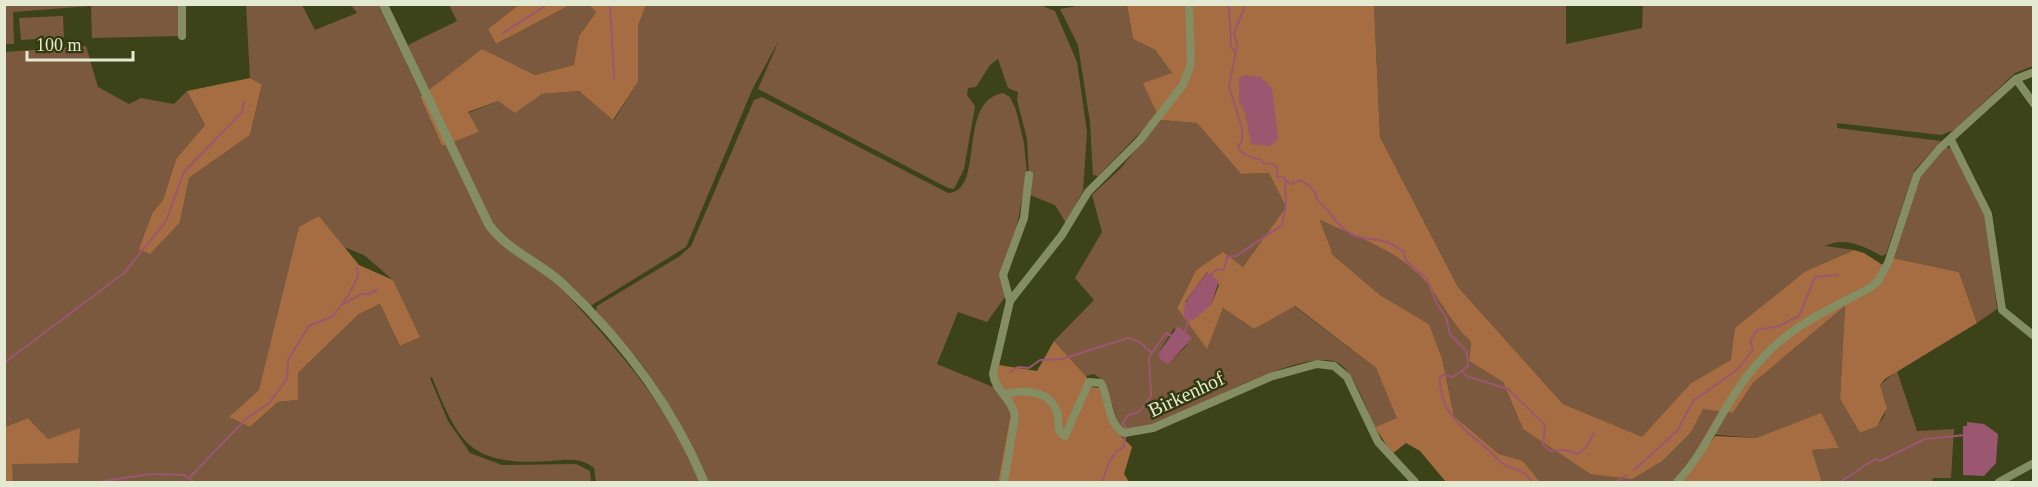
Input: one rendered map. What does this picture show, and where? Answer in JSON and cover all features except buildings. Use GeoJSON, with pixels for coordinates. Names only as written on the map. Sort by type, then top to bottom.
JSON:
{"type":"FeatureCollection","features":[{"type":"Feature","properties":{"kind":"street"},"geometry":{"type":"LineString","coordinates":[[182,4],[182,36]]}},
{"type":"Feature","properties":{"kind":"street"},"geometry":{"type":"LineString","coordinates":[[382,4],[489,225],[507,245],[542,266],[564,284],[618,342],[666,407],[704,483]]}},
{"type":"Feature","properties":{"kind":"street"},"geometry":{"type":"LineString","coordinates":[[1004,483],[1015,417],[1014,408],[994,382],[993,374],[1010,301],[1062,235],[1088,192],[1147,132],[1183,85],[1191,64],[1189,4]]}},
{"type":"Feature","properties":{"kind":"street"},"geometry":{"type":"LineString","coordinates":[[1677,483],[1699,455],[1747,376],[1776,342],[1810,318],[1878,281],[1888,263],[1917,175],[1930,159],[2016,79],[2034,72]]}},
{"type":"Feature","properties":{"kind":"street"},"geometry":{"type":"LineString","coordinates":[[2016,79],[2034,104]]}},
{"type":"Feature","properties":{"kind":"street"},"geometry":{"type":"LineString","coordinates":[[1951,140],[1988,213],[2002,310],[2034,336]]}},
{"type":"Feature","properties":{"kind":"street"},"geometry":{"type":"LineString","coordinates":[[1010,301],[1003,275],[1023,218],[1029,175]]}},
{"type":"Feature","properties":{"kind":"street","name":"Birkenhof"},"geometry":{"type":"LineString","coordinates":[[1004,394],[1023,390],[1044,395],[1054,408],[1059,430],[1065,436],[1089,382],[1096,381],[1101,383],[1106,391],[1115,426],[1124,433],[1153,428],[1270,377],[1317,364],[1334,366],[1347,376],[1378,442],[1415,483]]}},
{"type":"Feature","properties":{"kind":"street"},"geometry":{"type":"LineString","coordinates":[[1999,483],[2034,463]]}},
{"type":"Feature","properties":{"kind":"shaded area"},"geometry":{"type":"Polygon","coordinates":[[[520,4],[570,5],[496,44],[488,29],[520,4]]]}},
{"type":"Feature","properties":{"kind":"shaded area"},"geometry":{"type":"Polygon","coordinates":[[[4,5],[180,5],[182,36],[92,38],[91,6],[13,12],[14,44],[5,44],[4,5]]]}},
{"type":"Feature","properties":{"kind":"shaded area"},"geometry":{"type":"Polygon","coordinates":[[[246,5],[302,5],[315,30],[357,13],[351,5],[378,5],[422,96],[420,98],[442,146],[478,132],[468,113],[498,101],[515,112],[542,94],[579,91],[614,120],[638,82],[638,26],[646,5],[1040,5],[1055,11],[1077,62],[1087,132],[1083,191],[1066,223],[1055,205],[1030,195],[1027,139],[1017,100],[1018,92],[1008,88],[998,59],[990,65],[976,87],[968,88],[967,95],[975,106],[964,169],[954,189],[948,188],[758,89],[779,40],[752,90],[686,247],[587,308],[560,287],[621,355],[657,403],[688,454],[700,482],[596,482],[594,468],[578,461],[523,462],[502,460],[485,455],[460,435],[432,377],[430,378],[448,421],[470,453],[502,465],[576,464],[590,471],[591,482],[13,482],[11,464],[80,429],[48,439],[28,418],[5,427],[5,52],[86,46],[98,87],[129,104],[141,98],[174,104],[187,91],[205,125],[176,159],[163,200],[153,212],[180,222],[189,178],[250,135],[262,86],[250,78],[246,5]],[[319,216],[259,390],[230,417],[250,427],[278,402],[297,400],[298,373],[359,314],[380,304],[400,346],[419,337],[393,280],[364,255],[344,247],[319,216]]]}},
{"type":"Feature","properties":{"kind":"shaded area"},"geometry":{"type":"Polygon","coordinates":[[[449,5],[520,5],[488,29],[496,44],[570,5],[589,5],[596,12],[579,36],[575,65],[535,75],[482,50],[428,92],[408,45],[457,21],[449,5]]]}},
{"type":"Feature","properties":{"kind":"shaded area"},"geometry":{"type":"Polygon","coordinates":[[[589,5],[646,5],[638,26],[638,82],[613,120],[579,91],[542,94],[515,113],[498,101],[468,112],[479,132],[442,146],[420,97],[482,49],[535,75],[574,65],[579,36],[596,12],[589,5]]]}},
{"type":"Feature","properties":{"kind":"shaded area"},"geometry":{"type":"Polygon","coordinates":[[[1083,5],[1127,5],[1133,39],[1155,50],[1172,73],[1158,114],[1098,176],[1093,175],[1090,122],[1078,45],[1060,9],[1083,5]]]}},
{"type":"Feature","properties":{"kind":"shaded area"},"geometry":{"type":"Polygon","coordinates":[[[1127,5],[1374,5],[1380,137],[1458,287],[1563,404],[1642,437],[1691,383],[1731,360],[1735,328],[1806,271],[1854,250],[1864,253],[1889,269],[1893,258],[1959,272],[1977,323],[1885,379],[1880,385],[1887,408],[1877,426],[1860,433],[1840,399],[1845,306],[1753,383],[1733,413],[1703,409],[1691,432],[1662,461],[1632,479],[1590,474],[1523,429],[1503,382],[1469,361],[1471,342],[1419,275],[1407,264],[1380,247],[1320,220],[1333,255],[1380,295],[1429,324],[1442,358],[1454,416],[1499,454],[1523,461],[1540,482],[1446,482],[1420,451],[1406,443],[1392,454],[1375,427],[1397,418],[1376,368],[1295,306],[1254,329],[1223,308],[1207,349],[1177,308],[1196,270],[1223,252],[1243,267],[1286,207],[1269,173],[1241,174],[1197,123],[1160,120],[1143,83],[1172,73],[1155,50],[1133,39],[1127,5]],[[1207,272],[1185,302],[1211,305],[1219,285],[1207,272]]]}},
{"type":"Feature","properties":{"kind":"shaded area"},"geometry":{"type":"Polygon","coordinates":[[[1374,5],[1566,5],[1566,44],[1642,28],[1643,5],[2033,5],[2033,66],[2015,73],[1954,130],[1941,135],[1837,123],[1837,128],[1941,141],[1914,171],[1886,254],[1882,256],[1862,246],[1847,242],[1825,246],[1854,250],[1806,271],[1732,360],[1691,383],[1642,438],[1563,404],[1458,287],[1380,137],[1374,5]]]}},
{"type":"Feature","properties":{"kind":"shaded area"},"geometry":{"type":"Polygon","coordinates":[[[63,16],[64,37],[21,40],[19,18],[63,16]]]}},
{"type":"Feature","properties":{"kind":"shaded area"},"geometry":{"type":"Polygon","coordinates":[[[1244,75],[1261,77],[1272,88],[1278,139],[1270,146],[1251,144],[1245,113],[1239,102],[1239,78],[1244,75]]]}},
{"type":"Feature","properties":{"kind":"shaded area"},"geometry":{"type":"Polygon","coordinates":[[[250,78],[262,85],[250,135],[189,178],[180,222],[150,254],[139,249],[153,212],[163,200],[176,159],[205,125],[187,91],[250,78]]]}},
{"type":"Feature","properties":{"kind":"shaded area"},"geometry":{"type":"Polygon","coordinates":[[[1003,93],[1010,97],[1016,110],[1024,143],[1027,174],[1015,235],[999,275],[1005,297],[987,322],[958,312],[937,364],[993,387],[1011,410],[998,482],[707,482],[667,402],[636,357],[600,317],[596,311],[597,306],[680,256],[691,246],[754,100],[762,97],[948,193],[959,189],[966,178],[980,112],[989,100],[1003,93]]]}},
{"type":"Feature","properties":{"kind":"shaded area"},"geometry":{"type":"Polygon","coordinates":[[[1160,120],[1197,123],[1241,174],[1269,173],[1286,207],[1243,267],[1223,253],[1196,270],[1177,308],[1207,348],[1223,308],[1254,329],[1294,306],[1376,368],[1398,418],[1375,427],[1348,372],[1336,362],[1319,360],[1271,372],[1152,426],[1140,429],[1120,429],[1105,382],[1094,374],[1086,376],[1054,341],[1094,300],[1075,278],[1102,232],[1092,195],[1120,169],[1160,120]],[[1174,328],[1158,354],[1168,365],[1187,345],[1174,328]]]}},
{"type":"Feature","properties":{"kind":"shaded area"},"geometry":{"type":"Polygon","coordinates":[[[1946,147],[1954,150],[1986,214],[1997,309],[1977,323],[1959,272],[1893,258],[1919,177],[1946,147]]]}},
{"type":"Feature","properties":{"kind":"shaded area"},"geometry":{"type":"Polygon","coordinates":[[[319,216],[359,265],[393,280],[420,337],[400,346],[380,304],[359,314],[298,373],[298,400],[278,402],[250,427],[229,417],[259,390],[299,227],[319,216]]]}},
{"type":"Feature","properties":{"kind":"shaded area"},"geometry":{"type":"Polygon","coordinates":[[[1320,220],[1394,255],[1419,274],[1471,342],[1469,361],[1503,382],[1523,429],[1590,474],[1691,432],[1703,408],[1733,413],[1753,383],[1845,306],[1840,399],[1860,433],[1873,427],[1883,418],[1886,406],[1880,385],[1897,371],[1917,431],[1954,429],[1951,478],[1933,478],[1932,482],[1822,482],[1812,450],[1839,448],[1820,414],[1756,438],[1708,434],[1674,482],[1540,482],[1523,461],[1499,454],[1454,416],[1442,358],[1429,324],[1380,295],[1333,255],[1320,220]]]}},
{"type":"Feature","properties":{"kind":"shaded area"},"geometry":{"type":"Polygon","coordinates":[[[1207,272],[1219,281],[1211,305],[1193,320],[1185,319],[1187,300],[1207,272]]]}},
{"type":"Feature","properties":{"kind":"shaded area"},"geometry":{"type":"Polygon","coordinates":[[[1178,326],[1192,338],[1168,365],[1160,359],[1158,354],[1178,326]]]}},
{"type":"Feature","properties":{"kind":"shaded area"},"geometry":{"type":"Polygon","coordinates":[[[1054,341],[1086,376],[1092,387],[1099,388],[1112,427],[1132,447],[1124,474],[1129,482],[998,482],[1011,411],[993,387],[999,365],[1037,371],[1054,341]]]}},
{"type":"Feature","properties":{"kind":"shaded area"},"geometry":{"type":"Polygon","coordinates":[[[1821,413],[1839,448],[1812,450],[1822,482],[1682,482],[1715,436],[1756,438],[1821,413]]]}},
{"type":"Feature","properties":{"kind":"shaded area"},"geometry":{"type":"Polygon","coordinates":[[[28,418],[48,439],[80,428],[78,463],[12,464],[13,482],[5,482],[5,427],[28,418]]]}},
{"type":"Feature","properties":{"kind":"shaded area"},"geometry":{"type":"Polygon","coordinates":[[[1967,422],[1984,424],[1998,434],[1996,463],[1984,476],[1963,475],[1963,426],[1967,426],[1967,422]]]}},
{"type":"Feature","properties":{"kind":"waterway"},"geometry":{"type":"LineString","coordinates":[[503,33],[548,4]]}},
{"type":"Feature","properties":{"kind":"waterway"},"geometry":{"type":"LineString","coordinates":[[610,4],[614,79]]}},
{"type":"Feature","properties":{"kind":"waterway"},"geometry":{"type":"LineString","coordinates":[[1229,4],[1231,47],[1234,50]]}},
{"type":"Feature","properties":{"kind":"waterway"},"geometry":{"type":"LineString","coordinates":[[1246,4],[1234,33],[1237,45],[1229,87],[1242,128],[1242,141],[1238,146],[1239,149],[1246,156],[1260,159],[1263,163],[1273,164],[1277,168],[1277,177],[1283,177],[1290,184],[1301,180],[1314,191],[1317,200],[1347,232],[1357,237],[1386,242],[1403,251],[1406,261],[1427,279],[1436,302],[1446,317],[1450,334],[1467,352],[1468,366],[1453,377],[1443,375],[1440,377],[1440,389],[1447,409],[1468,433],[1502,463],[1522,472],[1532,482]]}},
{"type":"Feature","properties":{"kind":"waterway"},"geometry":{"type":"LineString","coordinates":[[4,363],[124,273],[166,221],[184,172],[242,112],[244,102]]}},
{"type":"Feature","properties":{"kind":"waterway"},"geometry":{"type":"LineString","coordinates":[[1210,276],[1217,269],[1224,270],[1227,257],[1236,256],[1282,225],[1286,204],[1285,182]]}},
{"type":"Feature","properties":{"kind":"waterway"},"geometry":{"type":"LineString","coordinates":[[189,478],[247,418],[269,403],[287,379],[288,360],[309,326],[333,316],[348,296],[358,276],[357,268]]}},
{"type":"Feature","properties":{"kind":"waterway"},"geometry":{"type":"LineString","coordinates":[[1634,470],[1677,431],[1693,401],[1738,369],[1753,350],[1750,341],[1757,330],[1779,326],[1799,316],[1815,277],[1838,275]]}},
{"type":"Feature","properties":{"kind":"waterway"},"geometry":{"type":"LineString","coordinates":[[1191,297],[1205,278]]}},
{"type":"Feature","properties":{"kind":"waterway"},"geometry":{"type":"LineString","coordinates":[[342,305],[361,294],[369,294],[377,290]]}},
{"type":"Feature","properties":{"kind":"waterway"},"geometry":{"type":"LineString","coordinates":[[1185,332],[1189,317]]}},
{"type":"Feature","properties":{"kind":"waterway"},"geometry":{"type":"LineString","coordinates":[[1126,428],[1123,423],[1128,415],[1139,412],[1151,396],[1149,357],[1166,333],[1172,336]]}},
{"type":"Feature","properties":{"kind":"waterway"},"geometry":{"type":"LineString","coordinates":[[1010,372],[1018,367],[1029,368],[1040,360],[1062,359],[1128,338],[1138,341],[1151,352]]}},
{"type":"Feature","properties":{"kind":"waterway"},"geometry":{"type":"LineString","coordinates":[[1462,371],[1466,376],[1508,389],[1545,425],[1543,445],[1551,451],[1564,450],[1578,454],[1586,447],[1594,433]]}},
{"type":"Feature","properties":{"kind":"waterway"},"geometry":{"type":"LineString","coordinates":[[1840,482],[1875,459],[1880,461],[1925,439],[1965,435]]}},
{"type":"Feature","properties":{"kind":"waterway"},"geometry":{"type":"LineString","coordinates":[[1102,482],[1112,458],[1124,447],[1125,437]]}},
{"type":"Feature","properties":{"kind":"waterway"},"geometry":{"type":"LineString","coordinates":[[99,482],[149,474],[184,475],[194,482]]}},
{"type":"Feature","properties":{"kind":"waterway"},"geometry":{"type":"LineString","coordinates":[[1616,482],[1627,475]]}}]}
